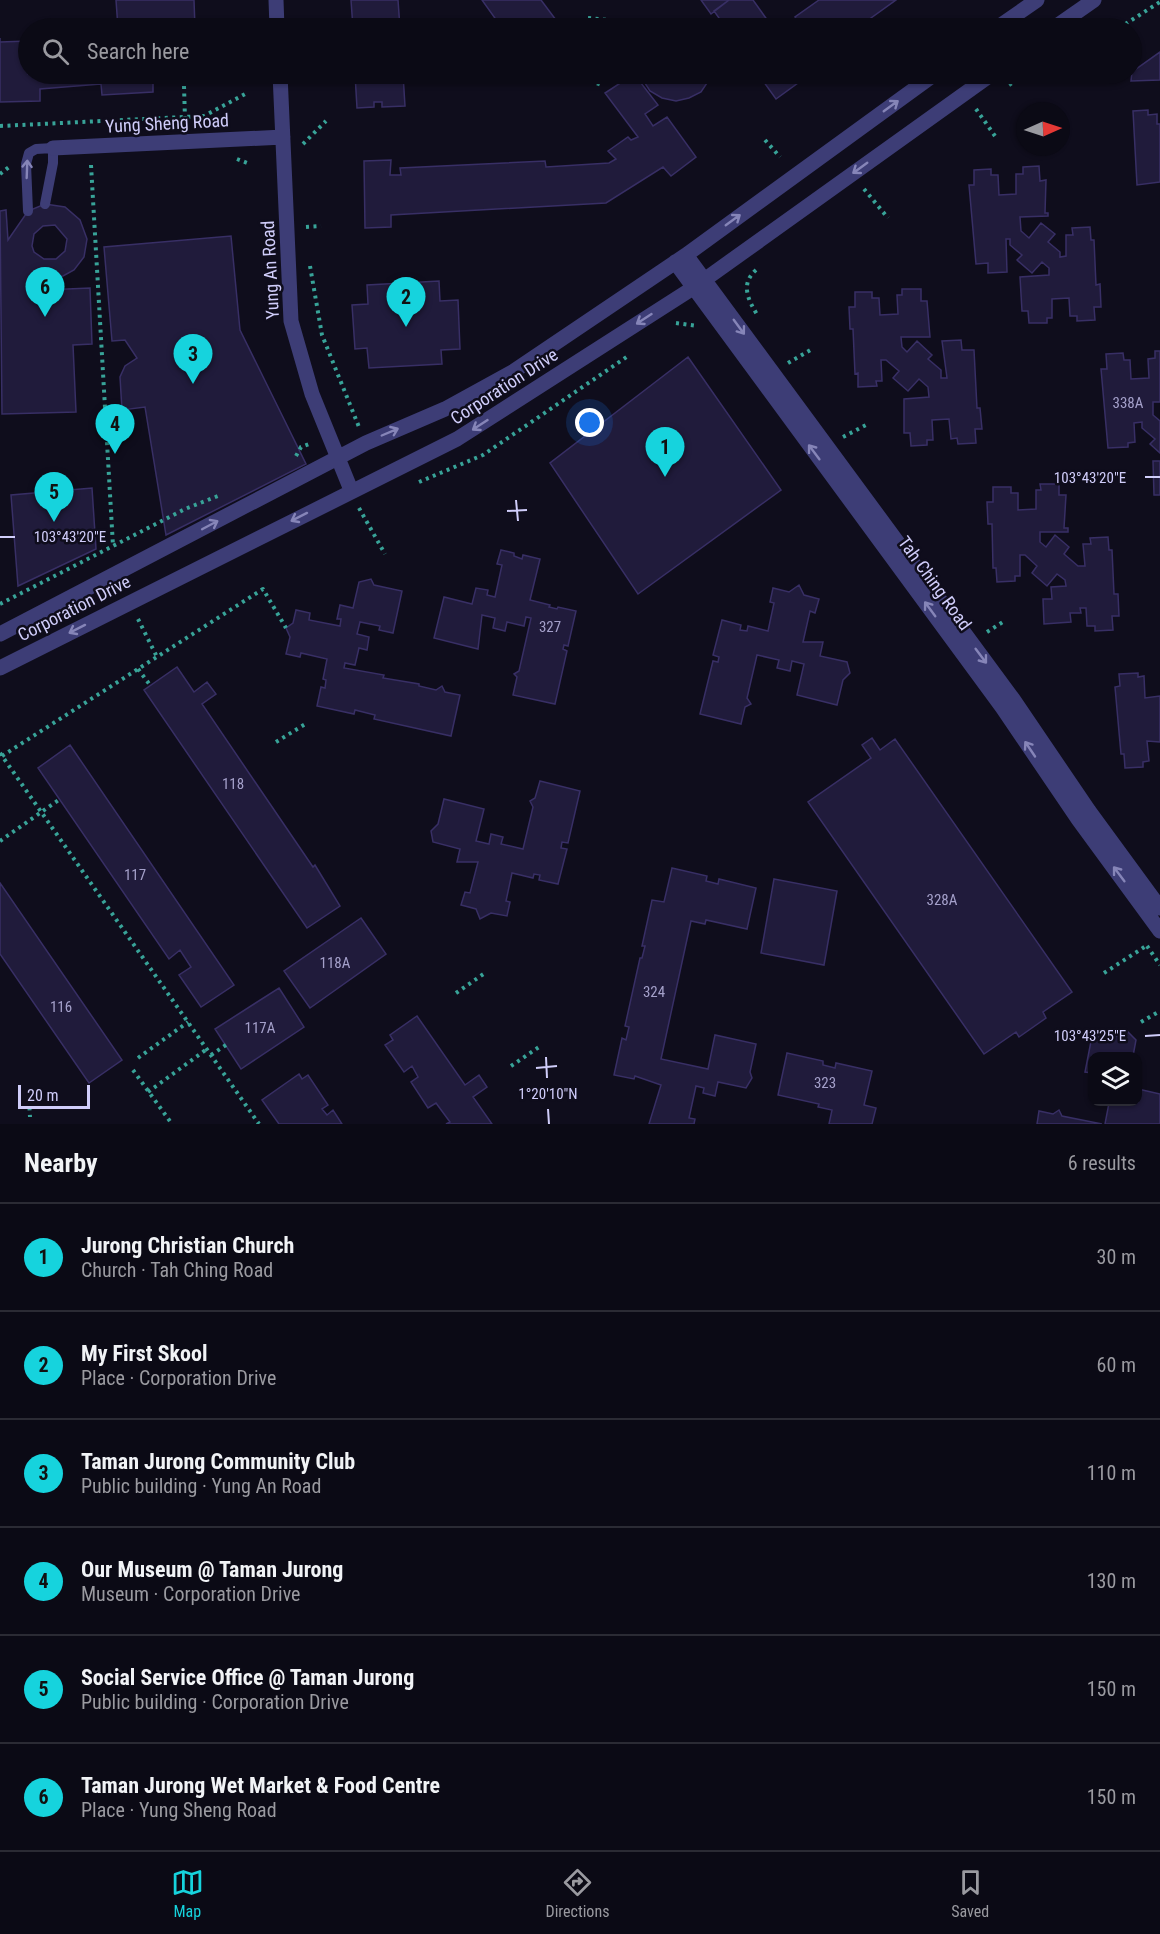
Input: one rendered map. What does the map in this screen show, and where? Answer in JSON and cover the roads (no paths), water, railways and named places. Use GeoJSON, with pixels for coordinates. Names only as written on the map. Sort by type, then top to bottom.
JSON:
{"type":"FeatureCollection","features":[{"type":"Feature","properties":{"kind":"street"},"geometry":{"type":"LineString","coordinates":[[276,0],[277,18]]}},
{"type":"Feature","properties":{"kind":"street"},"geometry":{"type":"LineString","coordinates":[[1012,18],[1038,0]]}},
{"type":"Feature","properties":{"kind":"street"},"geometry":{"type":"LineString","coordinates":[[1068,18],[1094,0]]}},
{"type":"Feature","properties":{"kind":"street","name":"Yung An Road"},"geometry":{"type":"LineString","coordinates":[[280,84],[291,321],[312,394],[351,490]]}},
{"type":"Feature","properties":{"kind":"street","name":"Corporation Drive"},"geometry":{"type":"LineString","coordinates":[[0,634],[338,458],[445,409],[514,371],[681,258],[921,84]]}},
{"type":"Feature","properties":{"kind":"street","name":"Corporation Drive"},"geometry":{"type":"LineString","coordinates":[[0,668],[351,490],[457,439],[698,284],[978,84]]}},
{"type":"Feature","properties":{"kind":"street","name":"Yung Sheng Road"},"geometry":{"type":"LineString","coordinates":[[53,148],[283,137]]}},
{"type":"Feature","properties":{"kind":"street","name":"Tah Ching Road"},"geometry":{"type":"LineString","coordinates":[[681,258],[1002,707],[1078,819],[1160,930]]}},
{"type":"Feature","properties":{"kind":"street","name":"Tah Ching Road"},"geometry":{"type":"LineString","coordinates":[[698,284],[1013,699],[1089,811],[1160,908]]}},
{"type":"Feature","properties":{"kind":"lane"},"geometry":{"type":"LineString","coordinates":[[28,211],[26,164],[29,153],[36,149],[53,148],[53,163],[45,204]]}},
{"type":"Feature","properties":{"kind":"place","name":"Taman Jurong Wet Market & Food Centre"},"geometry":{"type":"Point","coordinates":[45,317]}},
{"type":"Feature","properties":{"kind":"place","name":"My First Skool"},"geometry":{"type":"Point","coordinates":[406,327]}},
{"type":"Feature","properties":{"kind":"place","name":"Taman Jurong Community Club"},"geometry":{"type":"Point","coordinates":[193,384]}},
{"type":"Feature","properties":{"kind":"place","name":"Our Museum @ Taman Jurong"},"geometry":{"type":"Point","coordinates":[115,454]}},
{"type":"Feature","properties":{"kind":"place","name":"Jurong Christian Church"},"geometry":{"type":"Point","coordinates":[665,477]}},
{"type":"Feature","properties":{"kind":"place","name":"Social Service Office @ Taman Jurong"},"geometry":{"type":"Point","coordinates":[54,522]}}]}
